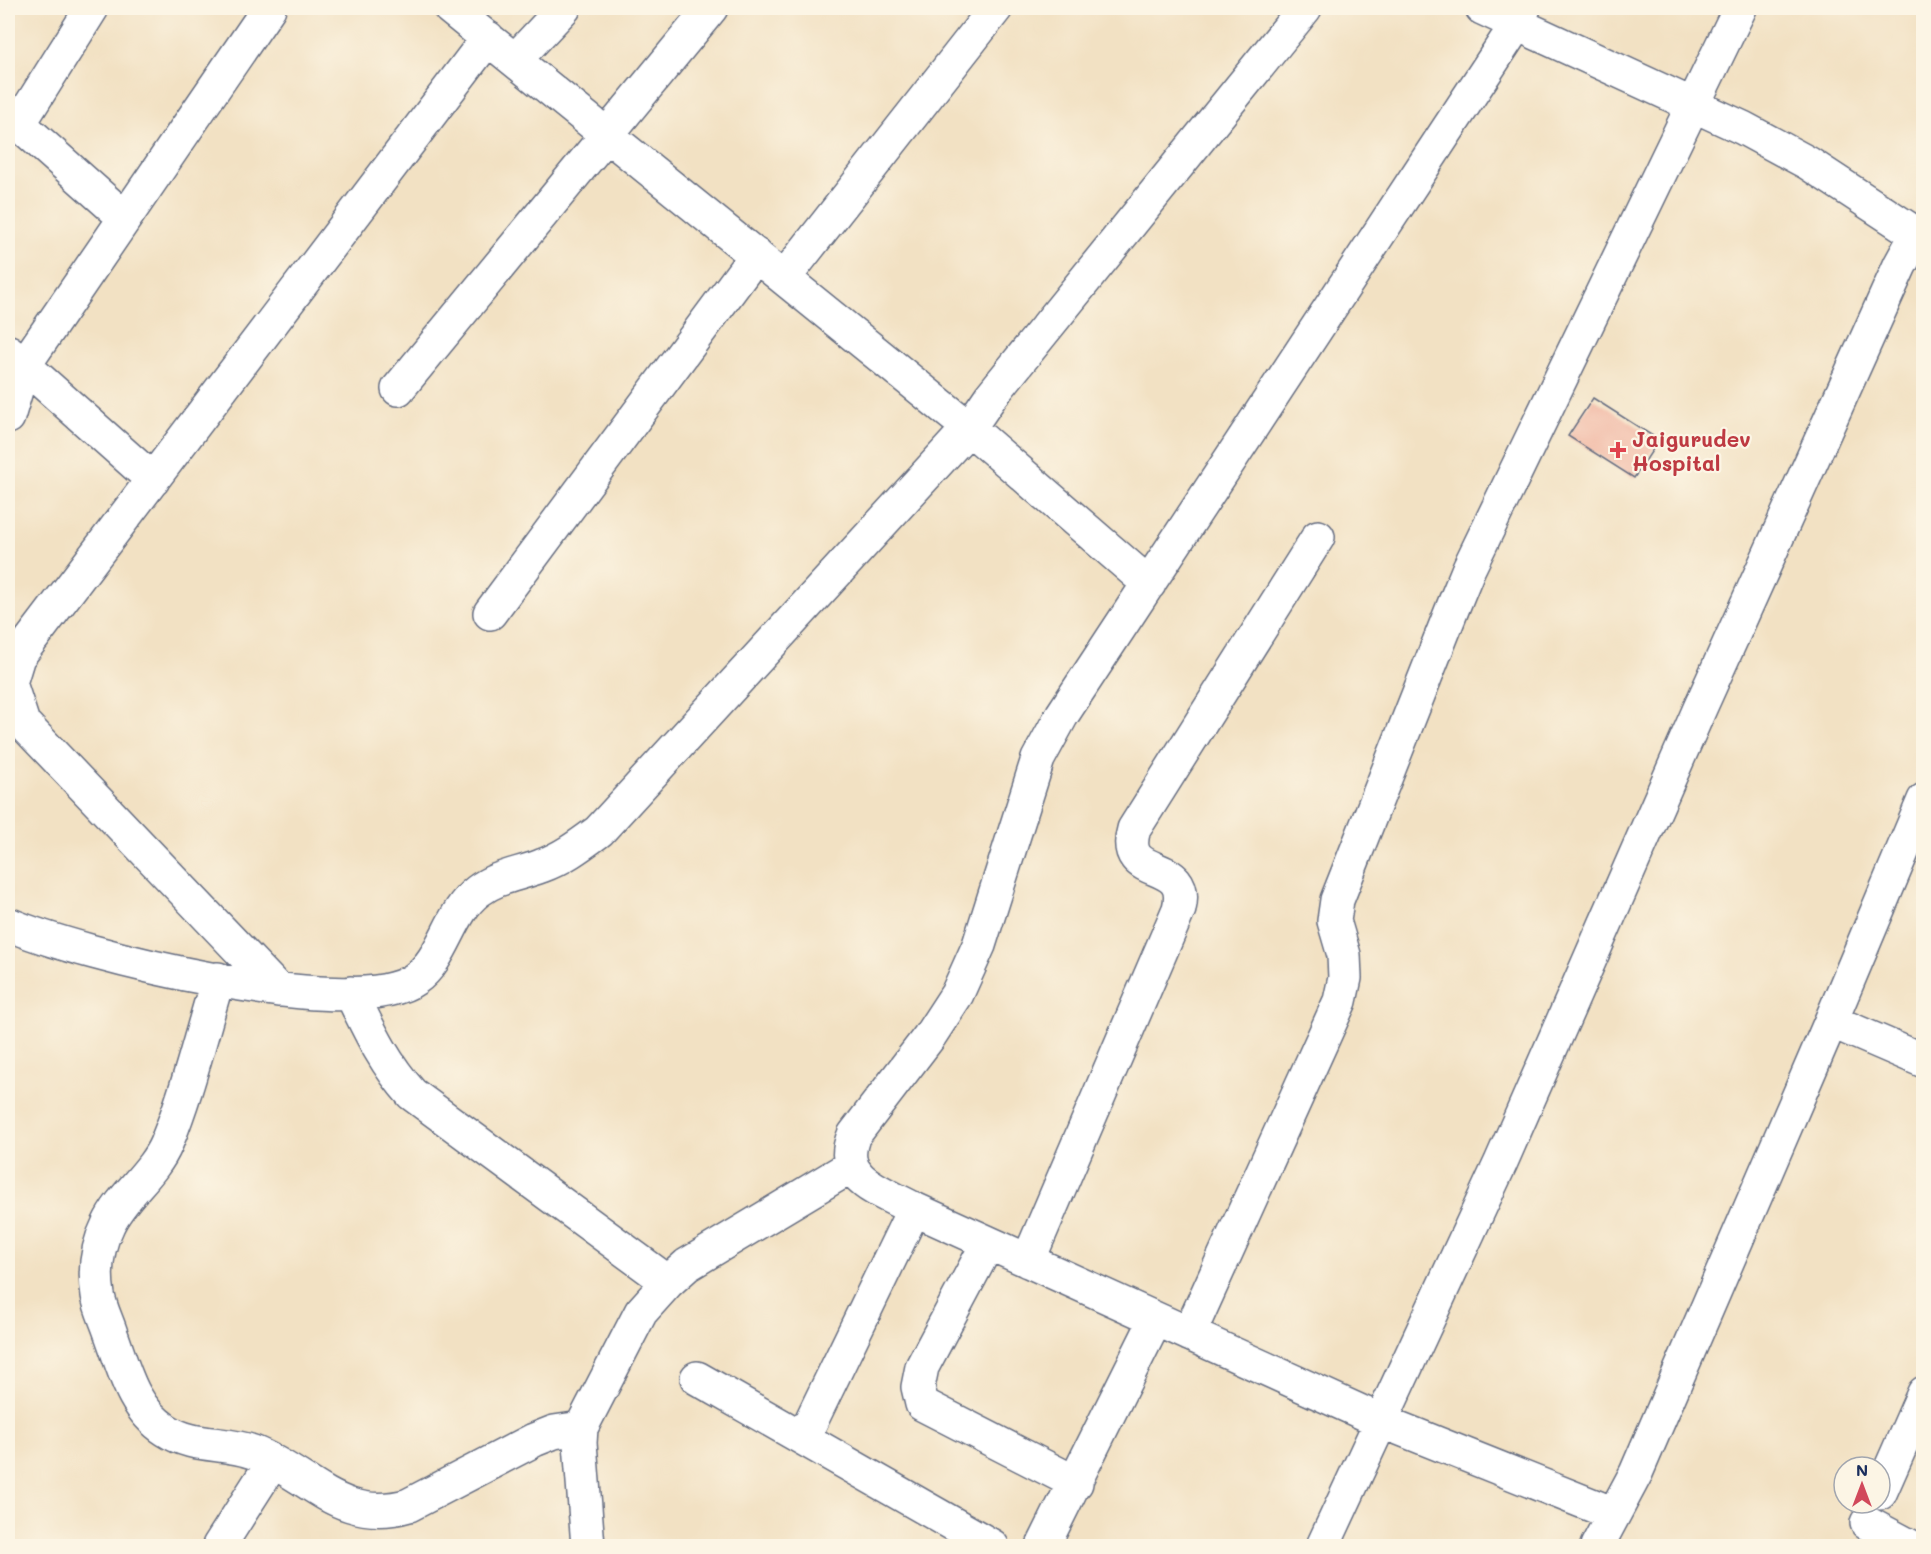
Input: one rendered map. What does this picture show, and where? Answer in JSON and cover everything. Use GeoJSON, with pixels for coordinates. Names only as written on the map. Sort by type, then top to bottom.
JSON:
{"type":"FeatureCollection","features":[{"type":"Feature","properties":{"kind":"street"},"geometry":{"type":"LineString","coordinates":[[92,8],[13,119],[125,218]]}},
{"type":"Feature","properties":{"kind":"street"},"geometry":{"type":"LineString","coordinates":[[8,417],[15,359],[125,218],[269,8]]}},
{"type":"Feature","properties":{"kind":"street"},"geometry":{"type":"LineString","coordinates":[[450,8],[969,428],[1149,584]]}},
{"type":"Feature","properties":{"kind":"street"},"geometry":{"type":"LineString","coordinates":[[515,60],[564,8]]}},
{"type":"Feature","properties":{"kind":"street"},"geometry":{"type":"LineString","coordinates":[[398,389],[711,8]]}},
{"type":"Feature","properties":{"kind":"street"},"geometry":{"type":"LineString","coordinates":[[784,278],[996,8]]}},
{"type":"Feature","properties":{"kind":"street"},"geometry":{"type":"LineString","coordinates":[[8,924],[38,937],[148,966],[278,990],[351,993],[387,990],[414,980],[433,960],[457,918],[476,892],[502,876],[540,867],[568,854],[599,831],[969,428],[991,396],[1305,8]]}},
{"type":"Feature","properties":{"kind":"street"},"geometry":{"type":"LineString","coordinates":[[1323,1546],[1501,1162],[1701,706],[1900,266],[1920,236],[1808,163],[1743,128],[1692,105],[1521,16],[1482,8]]}},
{"type":"Feature","properties":{"kind":"street"},"geometry":{"type":"LineString","coordinates":[[1189,1334],[1340,1001],[1345,978],[1344,955],[1334,921],[1337,900],[1469,567],[1740,8]]}},
{"type":"Feature","properties":{"kind":"street"},"geometry":{"type":"LineString","coordinates":[[1521,16],[1062,715],[1038,759],[979,945],[957,994],[929,1037],[854,1135],[848,1150],[850,1167],[862,1181],[914,1209],[1382,1420],[1614,1514]]}},
{"type":"Feature","properties":{"kind":"street"},"geometry":{"type":"LineString","coordinates":[[278,990],[23,723],[10,683],[18,657],[488,38]]}},
{"type":"Feature","properties":{"kind":"street"},"geometry":{"type":"LineString","coordinates":[[490,614],[756,255]]}},
{"type":"Feature","properties":{"kind":"street"},"geometry":{"type":"LineString","coordinates":[[15,359],[153,480]]}},
{"type":"Feature","properties":{"kind":"street"},"geometry":{"type":"LineString","coordinates":[[1028,1261],[1179,909],[1182,896],[1179,883],[1170,875],[1140,862],[1132,853],[1130,843],[1134,829],[1318,537]]}},
{"type":"Feature","properties":{"kind":"street"},"geometry":{"type":"LineString","coordinates":[[1597,1546],[1636,1473],[1831,1022],[1923,800]]}},
{"type":"Feature","properties":{"kind":"street"},"geometry":{"type":"LineString","coordinates":[[218,980],[165,1147],[109,1223],[99,1246],[96,1270],[98,1297],[133,1394],[146,1414],[166,1431],[191,1442],[238,1448],[272,1463],[352,1507],[388,1511],[410,1505],[534,1440],[554,1432],[581,1428]]}},
{"type":"Feature","properties":{"kind":"street"},"geometry":{"type":"LineString","coordinates":[[351,993],[377,1048],[392,1072],[412,1094],[668,1281]]}},
{"type":"Feature","properties":{"kind":"street"},"geometry":{"type":"LineString","coordinates":[[1831,1022],[1923,1061]]}},
{"type":"Feature","properties":{"kind":"street"},"geometry":{"type":"LineString","coordinates":[[588,1546],[580,1443],[581,1428],[641,1312],[668,1281],[687,1265],[850,1167]]}},
{"type":"Feature","properties":{"kind":"street"},"geometry":{"type":"LineString","coordinates":[[803,1438],[914,1209]]}},
{"type":"Feature","properties":{"kind":"street"},"geometry":{"type":"LineString","coordinates":[[988,1243],[922,1367],[918,1388],[922,1404],[1076,1483]]}},
{"type":"Feature","properties":{"kind":"street"},"geometry":{"type":"LineString","coordinates":[[1043,1546],[1156,1319]]}},
{"type":"Feature","properties":{"kind":"street"},"geometry":{"type":"LineString","coordinates":[[697,1378],[992,1546]]}},
{"type":"Feature","properties":{"kind":"street"},"geometry":{"type":"LineString","coordinates":[[1892,1466],[1923,1396]]}},
{"type":"Feature","properties":{"kind":"street"},"geometry":{"type":"LineString","coordinates":[[219,1546],[272,1463]]}},
{"type":"Feature","properties":{"kind":"street"},"geometry":{"type":"LineString","coordinates":[[1866,1524],[1910,1546]]}},
{"type":"Feature","properties":{"kind":"building"},"geometry":{"type":"Polygon","coordinates":[[[1593,398],[1659,440],[1634,478],[1568,436],[1593,398]]]}},
{"type":"Feature","properties":{"kind":"place","name":"Jaigurudev Hospital"},"geometry":{"type":"Point","coordinates":[1618,450]}}]}
